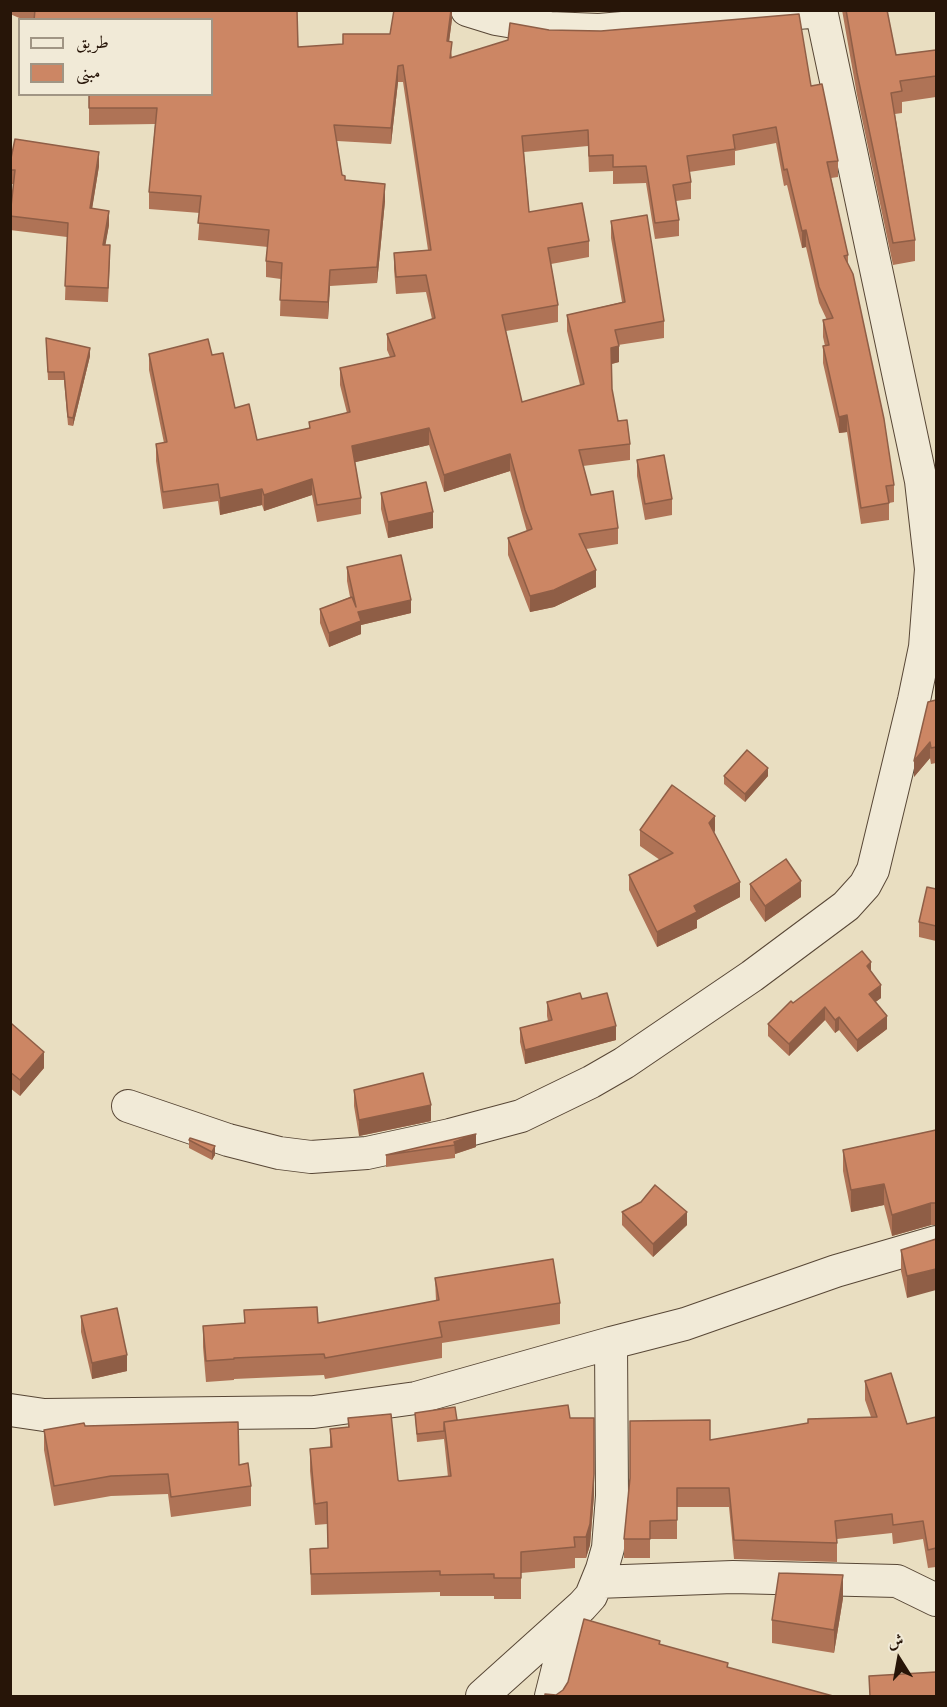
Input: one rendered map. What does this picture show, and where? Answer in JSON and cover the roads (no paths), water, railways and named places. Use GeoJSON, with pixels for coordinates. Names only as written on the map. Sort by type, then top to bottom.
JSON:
{"type":"FeatureCollection","features":[{"type":"Feature","properties":{"kind":"street"},"geometry":{"type":"LineString","coordinates":[[128,1106],[228,1140],[279,1153],[311,1157],[367,1153],[450,1135],[521,1116],[591,1082],[761,969],[846,906],[865,885],[873,870],[925,647],[931,569],[921,481],[821,11],[599,30],[550,28],[467,10]]}},
{"type":"Feature","properties":{"kind":"street"},"geometry":{"type":"LineString","coordinates":[[10,1410],[44,1415],[314,1412],[416,1398],[686,1324],[836,1270],[936,1242]]}},
{"type":"Feature","properties":{"kind":"street"},"geometry":{"type":"LineString","coordinates":[[482,1696],[571,1616],[591,1596],[597,1582],[608,1548],[612,1496],[611,1343]]}},
{"type":"Feature","properties":{"kind":"street"},"geometry":{"type":"LineString","coordinates":[[597,1582],[733,1577],[897,1581],[936,1600]]}},
{"type":"Feature","properties":{"kind":"street"},"geometry":{"type":"LineString","coordinates":[[551,1696],[571,1616]]}}]}
